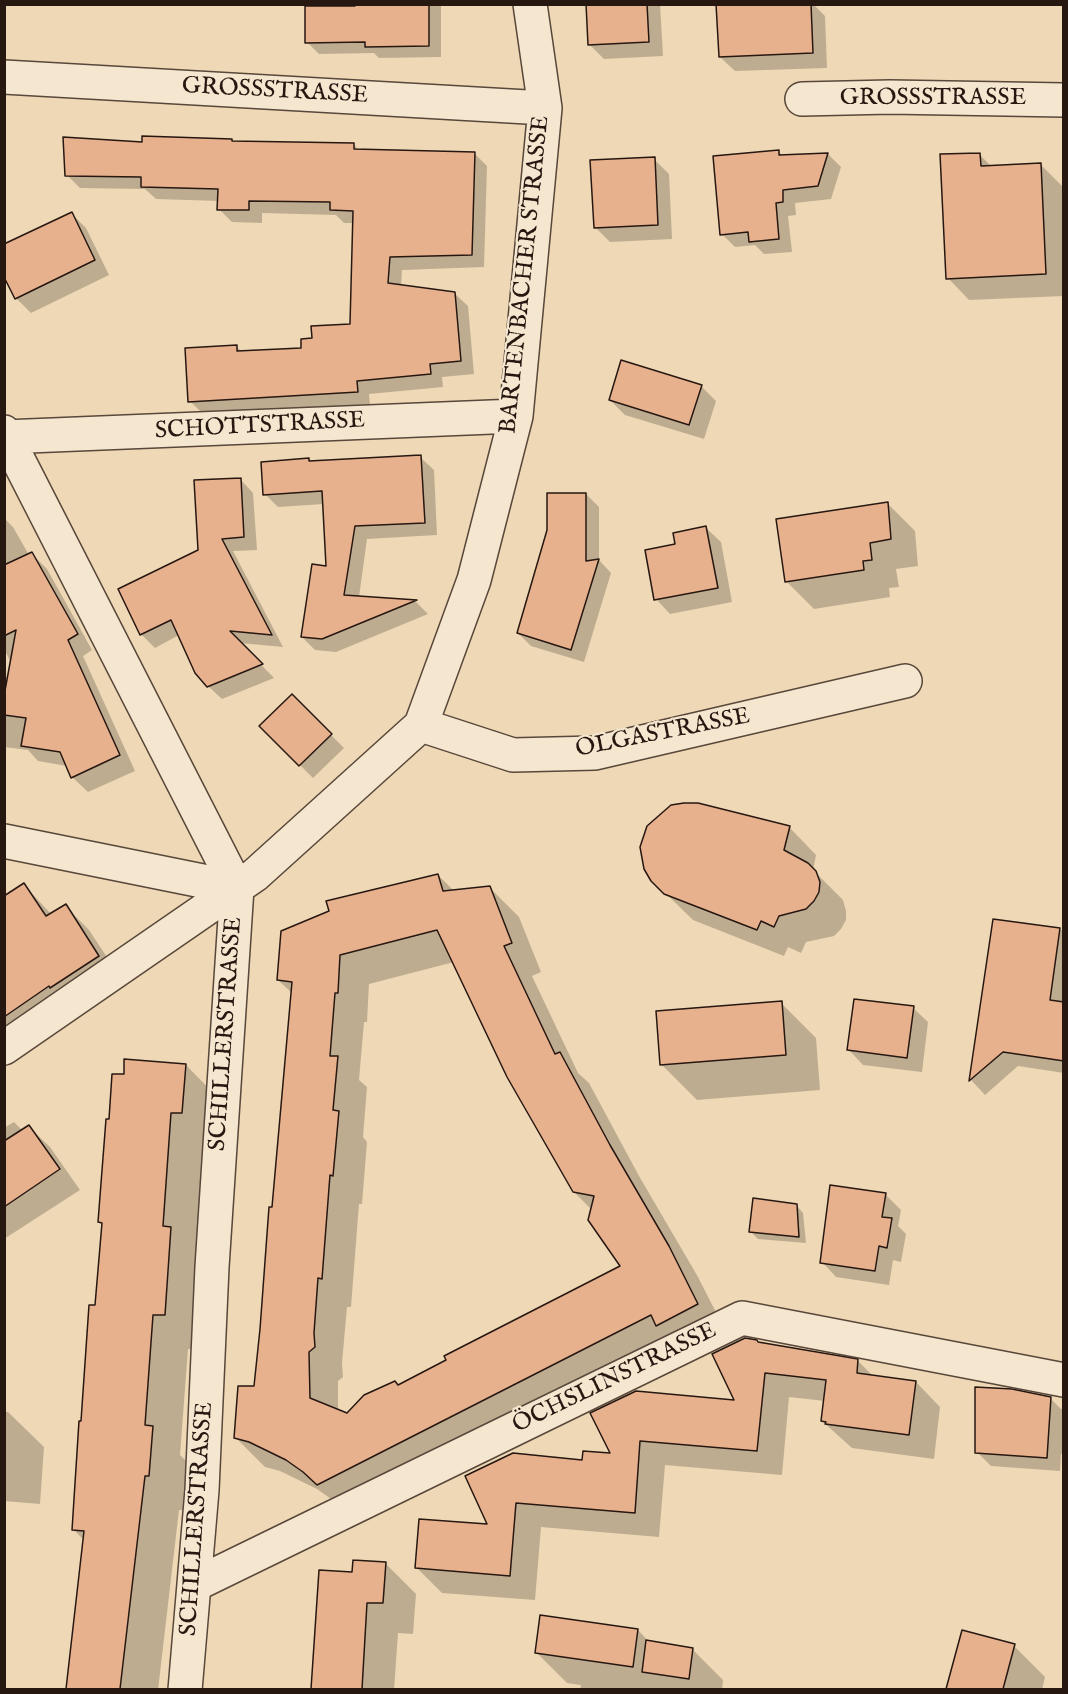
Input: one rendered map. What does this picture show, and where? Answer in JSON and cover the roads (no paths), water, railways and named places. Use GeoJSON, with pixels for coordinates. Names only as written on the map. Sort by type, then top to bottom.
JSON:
{"type":"FeatureCollection","features":[{"type":"Feature","properties":{"kind":"street","name":"BARTENBACHER STRASSE"},"geometry":{"type":"LineString","coordinates":[[4,1048],[255,875],[421,725],[474,580],[516,416],[545,108],[530,4]]}},
{"type":"Feature","properties":{"kind":"street","name":"GROSSSTRASSE"},"geometry":{"type":"LineString","coordinates":[[4,77],[545,108]]}},
{"type":"Feature","properties":{"kind":"street","name":"GROSSSTRASSE"},"geometry":{"type":"LineString","coordinates":[[802,99],[890,97],[1064,99]]}},
{"type":"Feature","properties":{"kind":"street","name":"SCHOTTSTRASSE"},"geometry":{"type":"LineString","coordinates":[[5,436],[516,416]]}},
{"type":"Feature","properties":{"kind":"street","name":"SCHILLERSTRASSE"},"geometry":{"type":"LineString","coordinates":[[5,436],[237,888],[212,1267],[202,1490],[185,1689]]}},
{"type":"Feature","properties":{"kind":"street","name":"OLGASTRASSE"},"geometry":{"type":"LineString","coordinates":[[421,725],[513,755],[595,753],[905,681]]}},
{"type":"Feature","properties":{"kind":"street"},"geometry":{"type":"LineString","coordinates":[[4,841],[237,888]]}},
{"type":"Feature","properties":{"kind":"street","name":"ÖCHSLINSTRASSE"},"geometry":{"type":"LineString","coordinates":[[194,1585],[742,1318],[1064,1380]]}}]}
